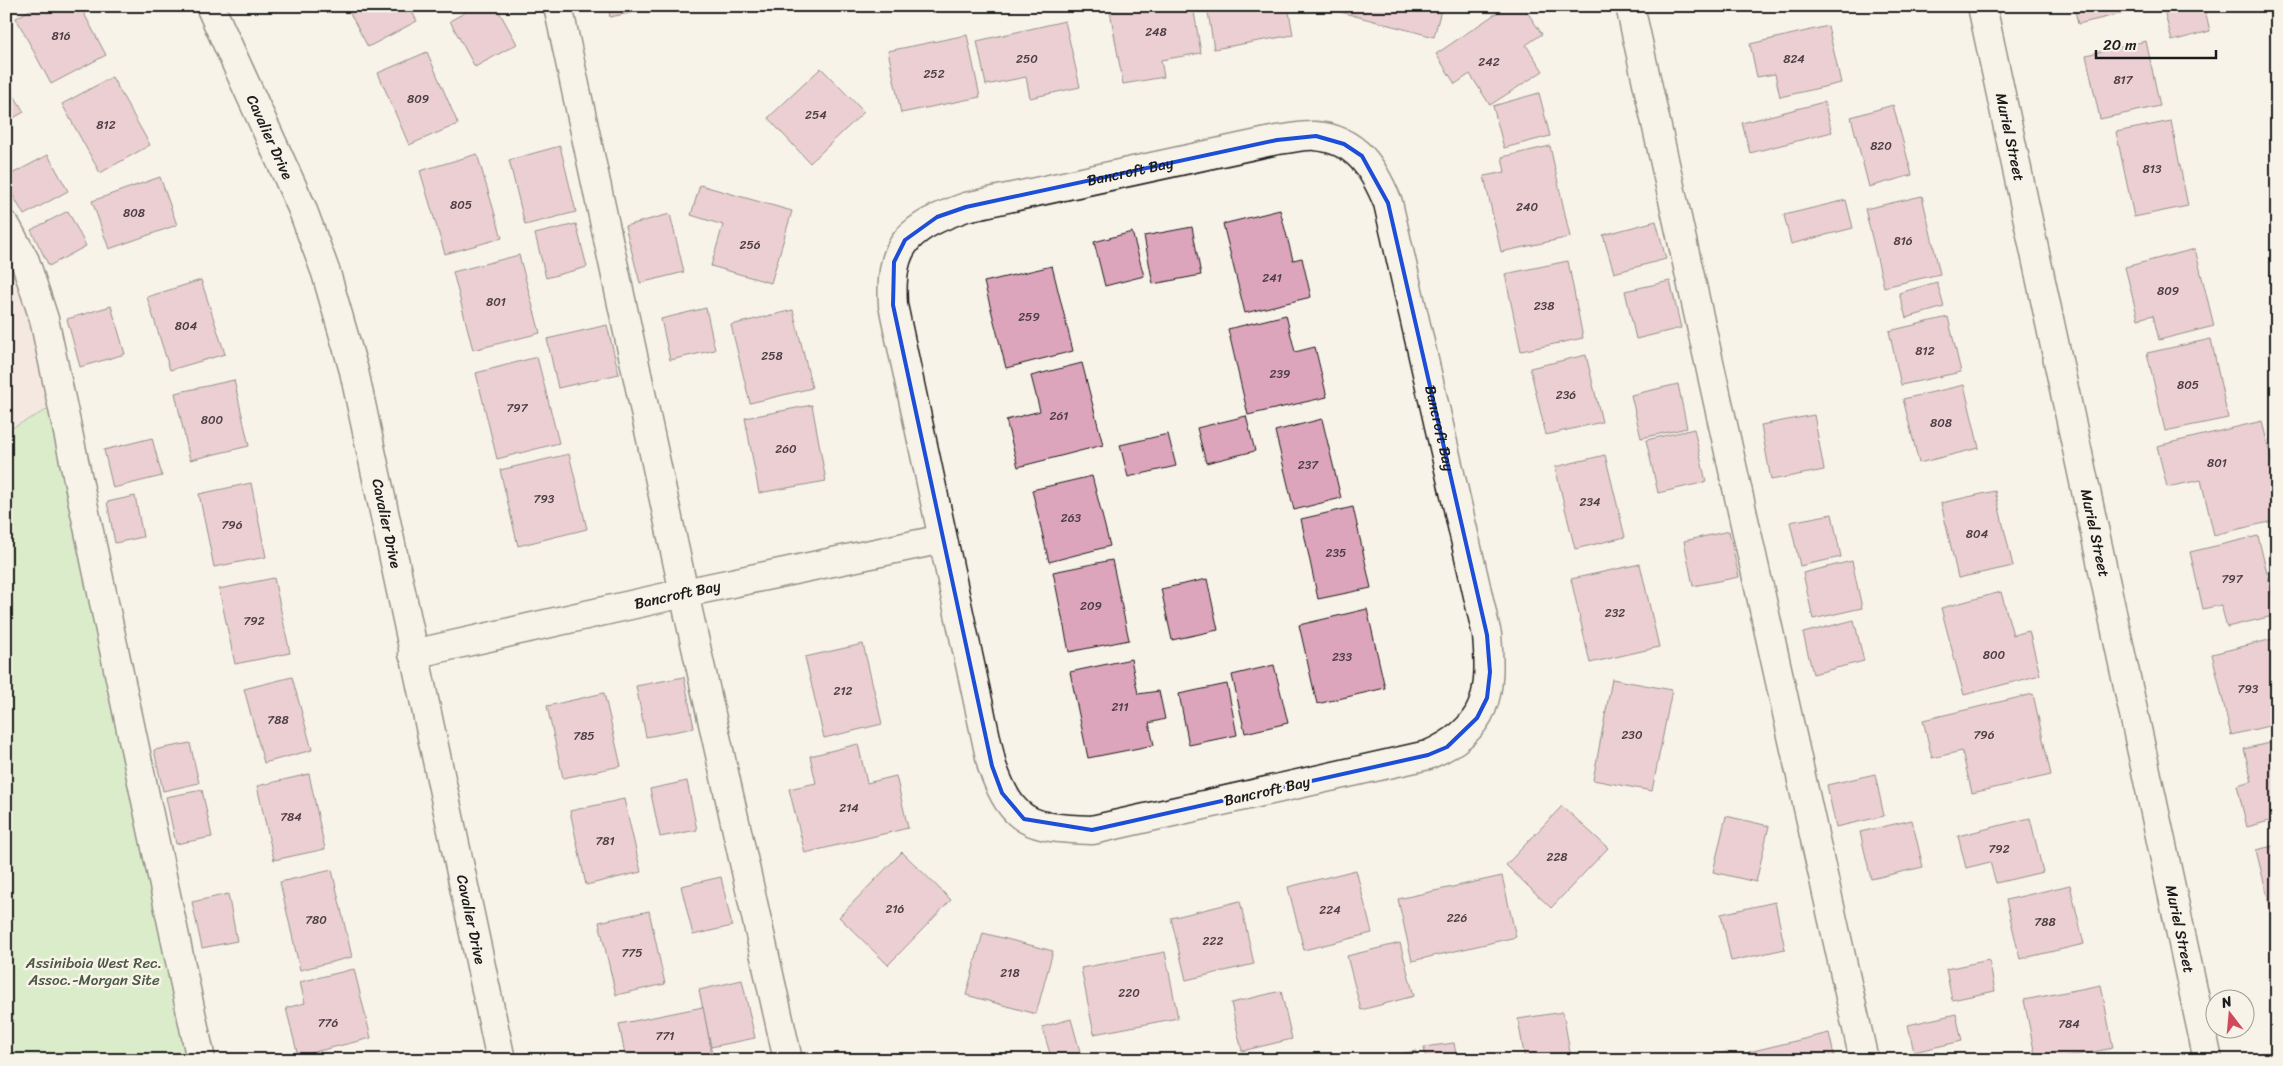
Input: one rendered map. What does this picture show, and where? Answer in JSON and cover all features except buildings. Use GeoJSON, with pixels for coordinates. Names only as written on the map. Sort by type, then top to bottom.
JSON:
{"type":"FeatureCollection","features":[{"type":"Feature","properties":{"kind":"street","name":"Cavalier Drive"},"geometry":{"type":"LineString","coordinates":[[210,6],[302,208],[326,273],[354,371],[501,1060]]}},
{"type":"Feature","properties":{"kind":"street"},"geometry":{"type":"LineString","coordinates":[[558,6],[684,593],[788,1060]]}},
{"type":"Feature","properties":{"kind":"street"},"geometry":{"type":"LineString","coordinates":[[1630,6],[1864,1060]]}},
{"type":"Feature","properties":{"kind":"street","name":"Muriel Street"},"geometry":{"type":"LineString","coordinates":[[1982,6],[2208,1060]]}},
{"type":"Feature","properties":{"kind":"street","name":"Bancroft Bay"},"geometry":{"type":"LineString","coordinates":[[1316,136],[1344,144],[1362,156],[1378,178],[1388,203],[1487,635],[1490,672],[1487,698],[1477,718],[1462,734],[1447,746],[1428,755],[1092,830],[1054,827],[1024,819],[1012,808],[1002,793],[992,766],[943,539],[893,306],[892,282],[894,262],[905,240],[920,227],[937,217],[966,206],[1277,140],[1316,136]]}},
{"type":"Feature","properties":{"kind":"street"},"geometry":{"type":"LineString","coordinates":[[6,226],[25,260],[44,319],[201,1060]]}},
{"type":"Feature","properties":{"kind":"street","name":"Bancroft Bay"},"geometry":{"type":"LineString","coordinates":[[413,654],[684,593],[943,539]]}},
{"type":"Feature","properties":{"kind":"highlighted area"},"geometry":{"type":"Polygon","coordinates":[[[1316,136],[1344,144],[1362,156],[1388,203],[1487,635],[1490,672],[1487,698],[1477,718],[1447,747],[1428,755],[1092,830],[1024,819],[1002,793],[992,766],[893,305],[894,262],[905,240],[937,217],[966,207],[1277,140],[1316,136]]]}},
{"type":"Feature","properties":{"kind":"shaded area"},"geometry":{"type":"Polygon","coordinates":[[[6,221],[62,402],[6,431],[6,221]]]}},
{"type":"Feature","properties":{"kind":"green space","name":"Assiniboia West Rec. Assoc.-Morgan Site"},"geometry":{"type":"Polygon","coordinates":[[[62,402],[202,1060],[6,1060],[6,431],[62,402]]]}}]}
